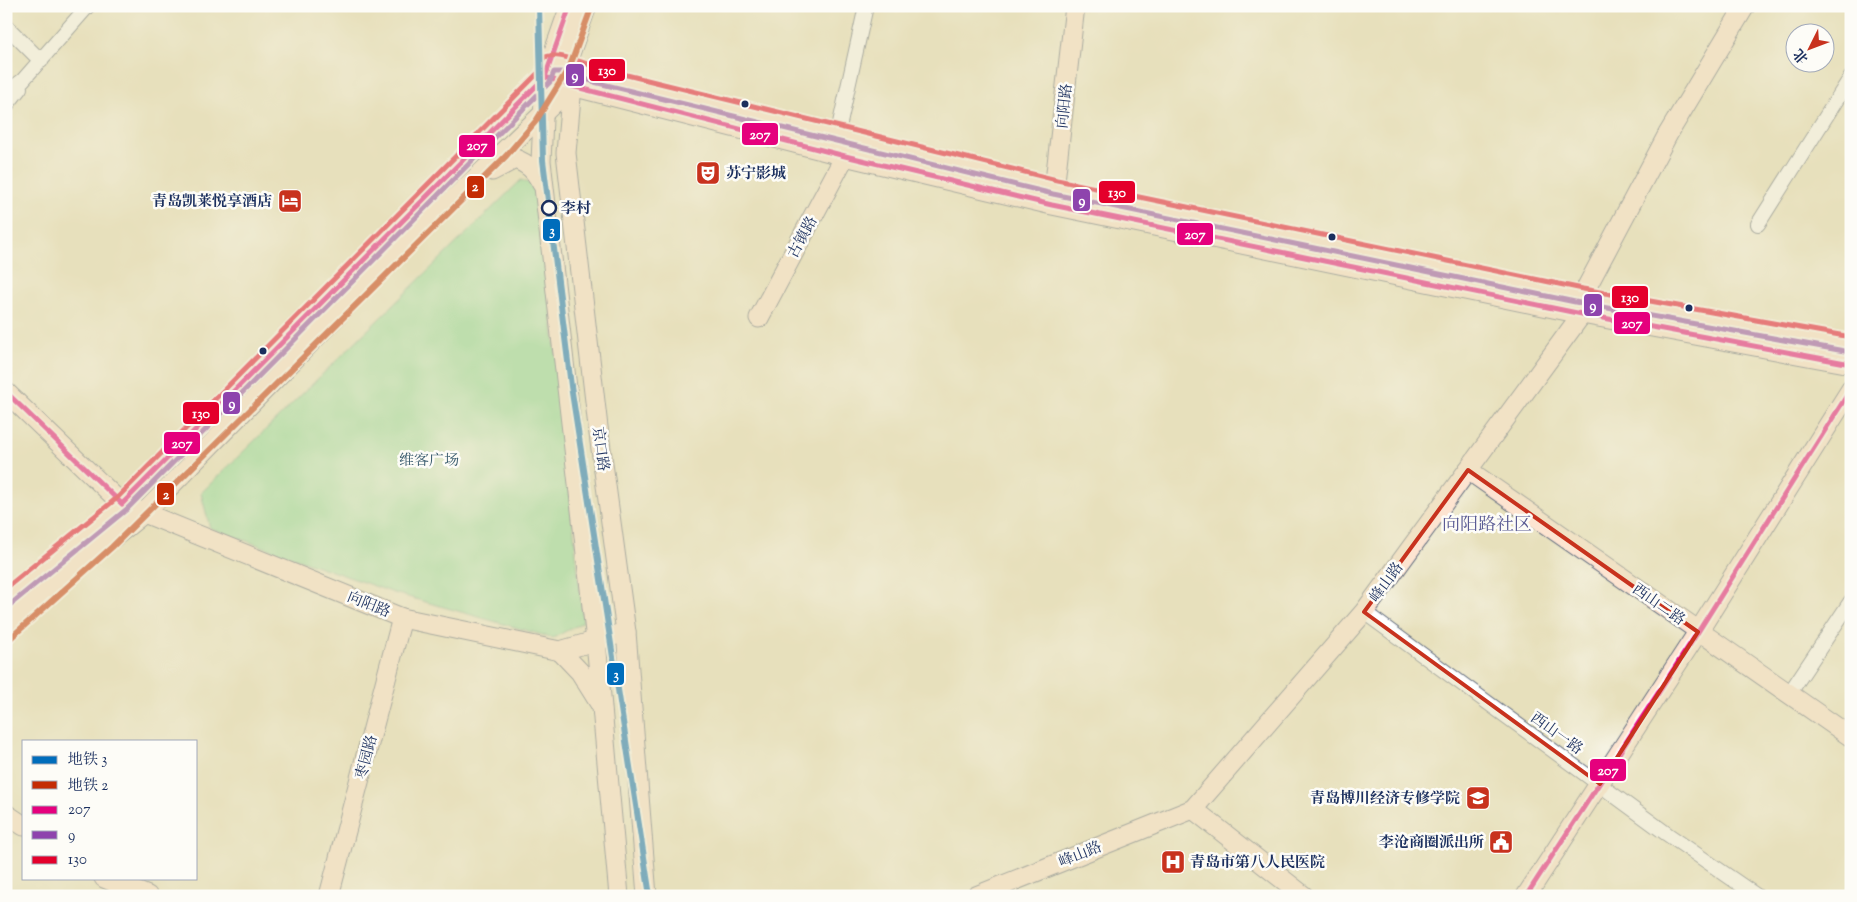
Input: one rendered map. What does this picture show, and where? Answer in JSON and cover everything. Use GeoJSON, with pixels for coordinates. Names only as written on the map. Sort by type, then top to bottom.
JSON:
{"type":"FeatureCollection","features":[{"type":"Feature","properties":{"kind":"main road","name":"京口路"},"geometry":{"type":"LineString","coordinates":[[570,6],[543,112],[541,161],[596,641],[619,896]]}},
{"type":"Feature","properties":{"kind":"main road","name":"京口路"},"geometry":{"type":"LineString","coordinates":[[553,68],[587,6]]}},
{"type":"Feature","properties":{"kind":"main road","name":"向阳路"},"geometry":{"type":"LineString","coordinates":[[1053,196],[1075,6]]}},
{"type":"Feature","properties":{"kind":"main road","name":"峰山路"},"geometry":{"type":"LineString","coordinates":[[976,896],[1193,809],[1364,612],[1468,470],[1582,305],[1668,134],[1745,6]]}},
{"type":"Feature","properties":{"kind":"main road"},"geometry":{"type":"LineString","coordinates":[[553,68],[572,86],[845,156],[1053,196],[1582,305],[1851,364]]}},
{"type":"Feature","properties":{"kind":"main road"},"geometry":{"type":"LineString","coordinates":[[553,68],[596,75],[838,132],[1053,196]]}},
{"type":"Feature","properties":{"kind":"main road"},"geometry":{"type":"LineString","coordinates":[[6,598],[122,504],[553,68]]}},
{"type":"Feature","properties":{"kind":"main road","name":"京口路"},"geometry":{"type":"LineString","coordinates":[[572,86],[566,153],[598,427],[626,632],[647,896]]}},
{"type":"Feature","properties":{"kind":"main road"},"geometry":{"type":"LineString","coordinates":[[6,625],[144,513],[473,180],[572,86]]}},
{"type":"Feature","properties":{"kind":"main road","name":"古镇路"},"geometry":{"type":"LineString","coordinates":[[759,318],[845,156]]}},
{"type":"Feature","properties":{"kind":"main road"},"geometry":{"type":"LineString","coordinates":[[473,180],[515,159],[525,162],[535,170],[544,187]]}},
{"type":"Feature","properties":{"kind":"main road"},"geometry":{"type":"LineString","coordinates":[[1582,305],[1851,345]]}},
{"type":"Feature","properties":{"kind":"main road"},"geometry":{"type":"LineString","coordinates":[[1526,896],[1698,632],[1851,389]]}},
{"type":"Feature","properties":{"kind":"main road"},"geometry":{"type":"LineString","coordinates":[[6,392],[122,504]]}},
{"type":"Feature","properties":{"kind":"main road","name":"西山二路"},"geometry":{"type":"LineString","coordinates":[[1468,470],[1698,632],[1851,736]]}},
{"type":"Feature","properties":{"kind":"main road","name":"向阳路"},"geometry":{"type":"LineString","coordinates":[[122,504],[402,618],[560,651],[626,632]]}},
{"type":"Feature","properties":{"kind":"main road","name":"枣园路"},"geometry":{"type":"LineString","coordinates":[[330,896],[402,618]]}},
{"type":"Feature","properties":{"kind":"main road"},"geometry":{"type":"LineString","coordinates":[[560,651],[580,672],[602,706]]}},
{"type":"Feature","properties":{"kind":"main road"},"geometry":{"type":"LineString","coordinates":[[1193,809],[1304,896]]}},
{"type":"Feature","properties":{"kind":"main road"},"geometry":{"type":"LineString","coordinates":[[6,814],[22,825]]}},
{"type":"Feature","properties":{"kind":"main road"},"geometry":{"type":"LineString","coordinates":[[109,880],[148,896]]}},
{"type":"Feature","properties":{"kind":"street"},"geometry":{"type":"LineString","coordinates":[[6,93],[23,80],[41,61],[88,6]]}},
{"type":"Feature","properties":{"kind":"street"},"geometry":{"type":"LineString","coordinates":[[838,132],[866,6]]}},
{"type":"Feature","properties":{"kind":"street"},"geometry":{"type":"LineString","coordinates":[[6,26],[41,61]]}},
{"type":"Feature","properties":{"kind":"street"},"geometry":{"type":"LineString","coordinates":[[1758,224],[1851,77]]}},
{"type":"Feature","properties":{"kind":"street"},"geometry":{"type":"LineString","coordinates":[[6,106],[18,94],[23,80]]}},
{"type":"Feature","properties":{"kind":"street"},"geometry":{"type":"LineString","coordinates":[[1789,694],[1851,600]]}},
{"type":"Feature","properties":{"kind":"street","name":"西山一路"},"geometry":{"type":"LineString","coordinates":[[1364,612],[1757,896]]}},
{"type":"Feature","properties":{"kind":"highlighted area"},"geometry":{"type":"Polygon","coordinates":[[[1468,470],[1698,632],[1600,784],[1364,612],[1468,470]]]}},
{"type":"Feature","properties":{"kind":"green space","name":"维客广场"},"geometry":{"type":"Polygon","coordinates":[[[521,180],[539,187],[583,622],[553,638],[394,593],[210,528],[201,493],[521,180]]]}},
{"type":"Feature","properties":{"kind":"metro line","name":"3"},"geometry":{"type":"LineString","coordinates":[[539,6],[543,160],[571,386],[650,896]]}},
{"type":"Feature","properties":{"kind":"metro line","name":"2"},"geometry":{"type":"LineString","coordinates":[[6,642],[112,547],[506,156],[536,121],[570,66],[592,6]]}},
{"type":"Feature","properties":{"kind":"transit line","name":"207"},"geometry":{"type":"LineString","coordinates":[[6,392],[122,504],[545,77],[570,6]]}},
{"type":"Feature","properties":{"kind":"transit line","name":"130"},"geometry":{"type":"LineString","coordinates":[[6,588],[117,498],[538,73],[543,59],[548,56],[571,58],[598,68],[1057,180],[1583,289],[1851,337]]}},
{"type":"Feature","properties":{"kind":"transit line","name":"9"},"geometry":{"type":"LineString","coordinates":[[11,604],[127,509],[550,82],[554,72],[565,72],[594,82],[1053,194],[1580,303],[1850,352]]}},
{"type":"Feature","properties":{"kind":"transit line","name":"207"},"geometry":{"type":"LineString","coordinates":[[545,77],[572,86],[845,156],[1052,205],[1582,314],[1851,364]]}},
{"type":"Feature","properties":{"kind":"transit line","name":"207"},"geometry":{"type":"LineString","coordinates":[[1526,896],[1698,632],[1851,389]]}},
{"type":"Feature","properties":{"kind":"place","name":"苏宁影城"},"geometry":{"type":"Point","coordinates":[708,173]}},
{"type":"Feature","properties":{"kind":"place","name":"青岛凯莱悦享酒店"},"geometry":{"type":"Point","coordinates":[290,201]}},
{"type":"Feature","properties":{"kind":"place","name":"李村"},"geometry":{"type":"Point","coordinates":[549,208]}},
{"type":"Feature","properties":{"kind":"place","name":"青岛博川经济专修学院"},"geometry":{"type":"Point","coordinates":[1478,798]}},
{"type":"Feature","properties":{"kind":"place","name":"李沧商圈派出所"},"geometry":{"type":"Point","coordinates":[1501,842]}},
{"type":"Feature","properties":{"kind":"place","name":"青岛市第八人民医院"},"geometry":{"type":"Point","coordinates":[1173,862]}},
{"type":"Feature","properties":{"kind":"district","name":"向阳路社区"},"geometry":{"type":"Point","coordinates":[1487,524]}}]}
